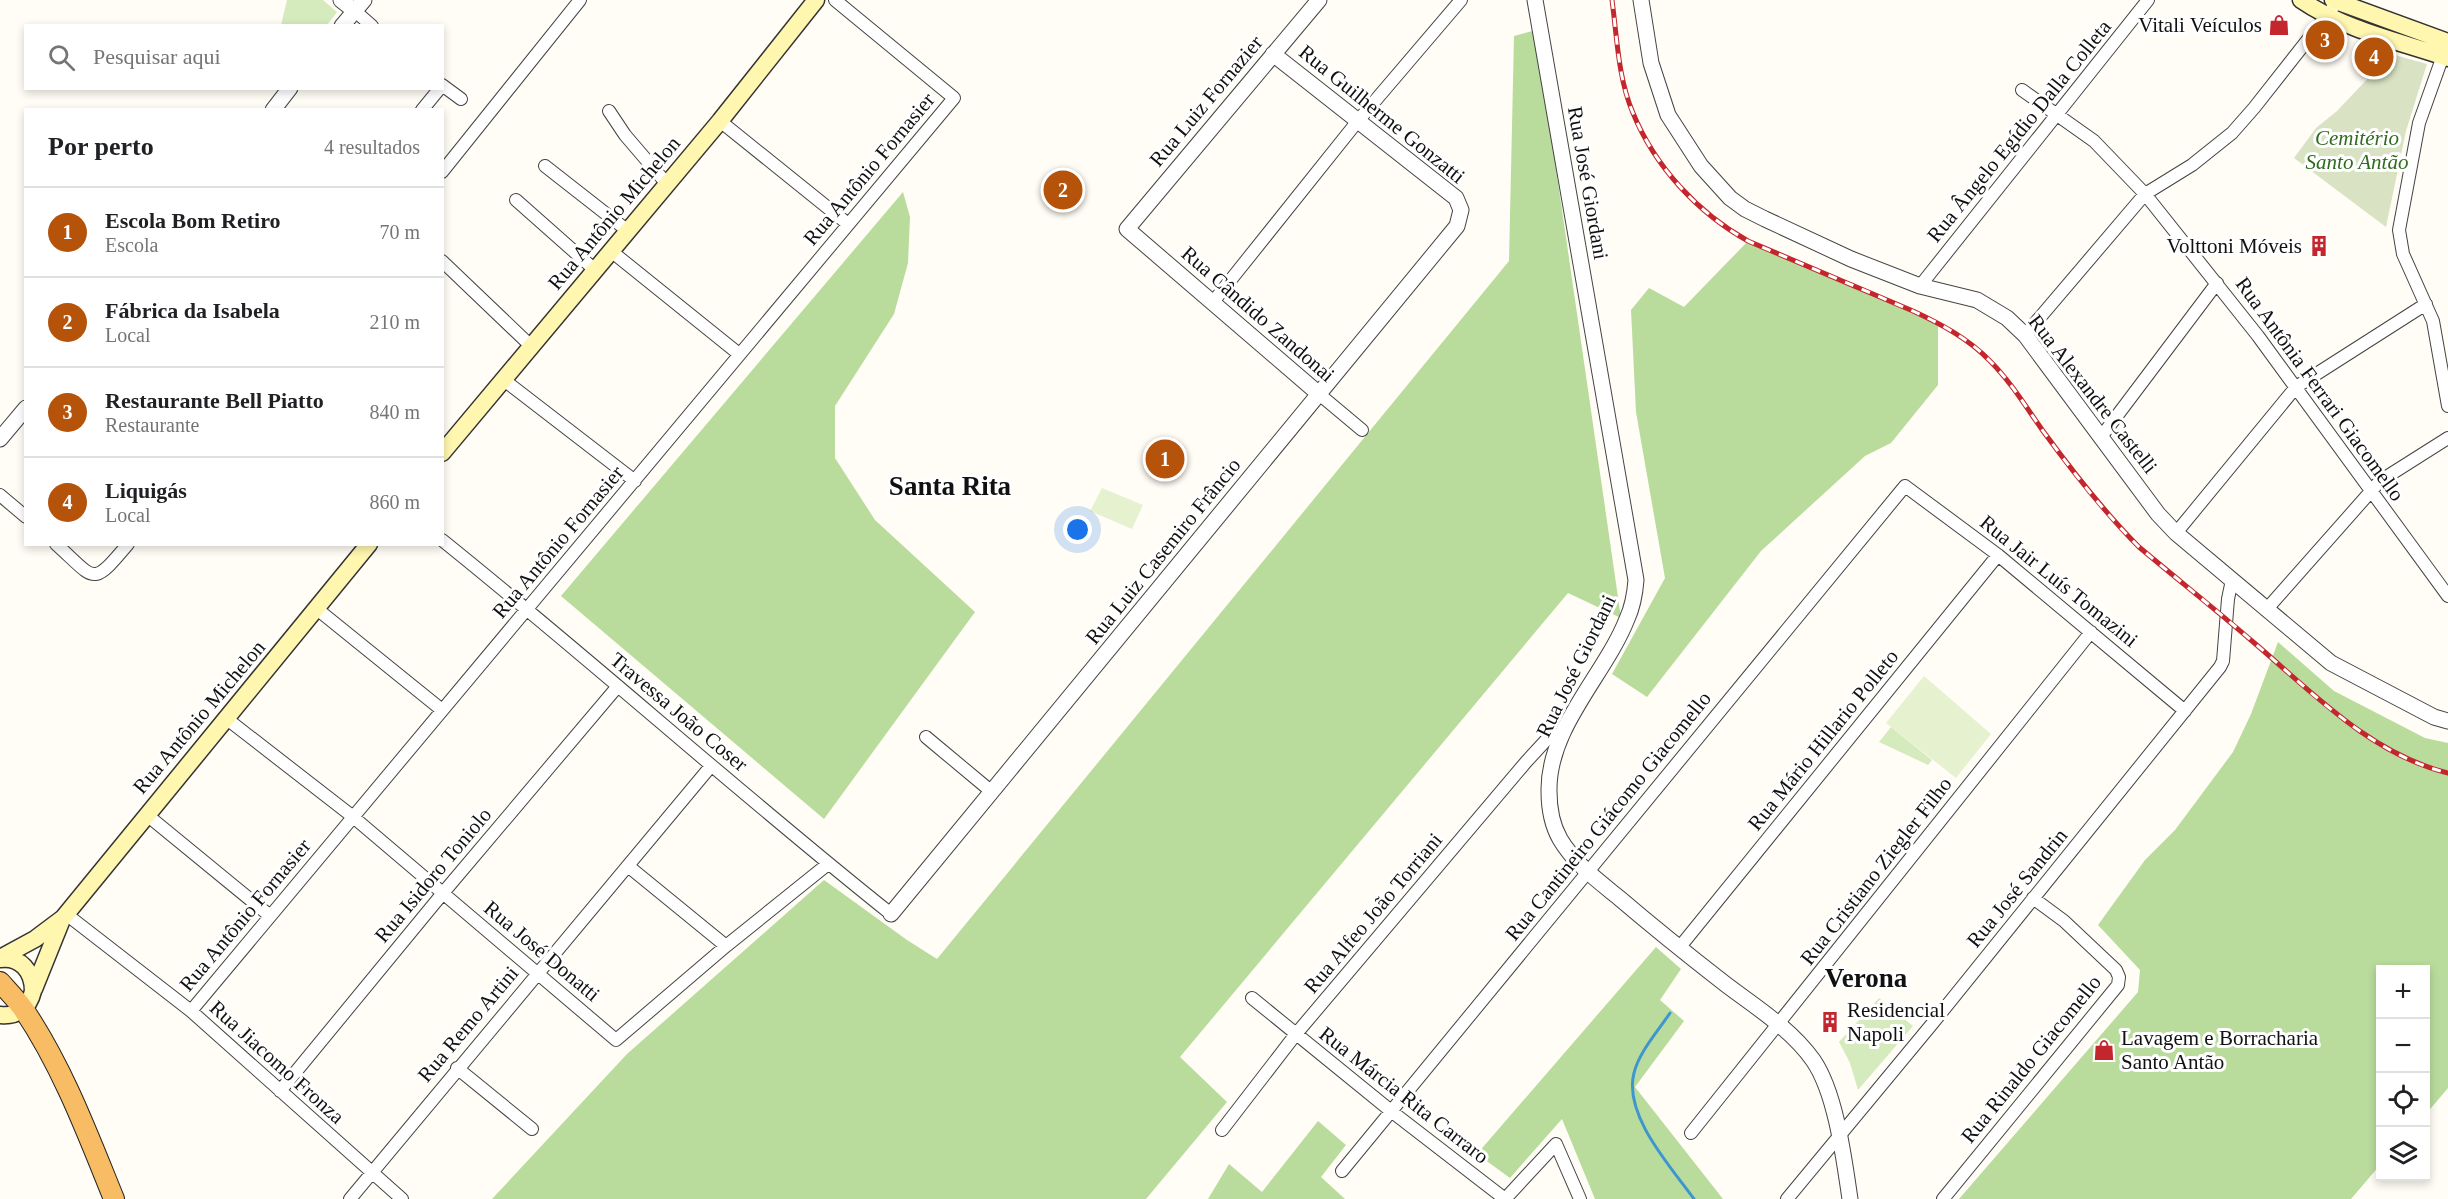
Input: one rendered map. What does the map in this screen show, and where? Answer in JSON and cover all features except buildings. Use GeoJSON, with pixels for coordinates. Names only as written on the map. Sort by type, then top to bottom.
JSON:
{"type":"FeatureCollection","features":[{"type":"Feature","properties":{"kind":"highway"},"geometry":{"type":"LineString","coordinates":[[0,982],[24,1009],[74,1103],[114,1199]]}},
{"type":"Feature","properties":{"kind":"main road","name":"Rua Antônio Michelon"},"geometry":{"type":"LineString","coordinates":[[444,446],[532,347],[720,121],[816,0]]}},
{"type":"Feature","properties":{"kind":"main road"},"geometry":{"type":"LineString","coordinates":[[2301,0],[2335,4],[2369,33],[2447,50]]}},
{"type":"Feature","properties":{"kind":"main road","name":"Rua Antônio Michelon"},"geometry":{"type":"LineString","coordinates":[[64,916],[367,546]]}},
{"type":"Feature","properties":{"kind":"main road"},"geometry":{"type":"LineString","coordinates":[[0,959],[35,939],[64,916]]}},
{"type":"Feature","properties":{"kind":"main road"},"geometry":{"type":"LineString","coordinates":[[0,1015],[16,1014],[24,1009],[64,916]]}},
{"type":"Feature","properties":{"kind":"main road"},"geometry":{"type":"LineString","coordinates":[[0,959],[16,960],[24,965],[30,973],[33,991]]}},
{"type":"Feature","properties":{"kind":"street"},"geometry":{"type":"LineString","coordinates":[[341,0],[359,5],[371,24]]}},
{"type":"Feature","properties":{"kind":"street","name":"Rua Antônio Fornasier"},"geometry":{"type":"LineString","coordinates":[[191,1011],[954,98],[835,0]]}},
{"type":"Feature","properties":{"kind":"street","name":"Rua Luiz Fornazier"},"geometry":{"type":"LineString","coordinates":[[1127,230],[1319,0]]}},
{"type":"Feature","properties":{"kind":"street"},"geometry":{"type":"LineString","coordinates":[[1213,302],[1357,122],[1461,0]]}},
{"type":"Feature","properties":{"kind":"street","name":"Rua José Giordani"},"geometry":{"type":"LineString","coordinates":[[1535,0],[1636,579],[1634,600],[1627,621],[1579,702],[1554,760],[1549,789],[1551,815],[1560,839],[1587,872],[1679,948],[1779,1025],[1814,1062],[1840,1133],[1850,1199]]}},
{"type":"Feature","properties":{"kind":"street","name":"Rua Ângelo Egídio Dalla Colleta"},"geometry":{"type":"LineString","coordinates":[[1920,286],[2058,116],[2148,0]]}},
{"type":"Feature","properties":{"kind":"street"},"geometry":{"type":"LineString","coordinates":[[444,170],[579,1]]}},
{"type":"Feature","properties":{"kind":"street","name":"Rua Alexandre Castelli"},"geometry":{"type":"LineString","coordinates":[[1646,4],[1651,63],[1668,115],[1701,166],[1716,184],[1744,209],[1824,248],[1920,286],[1977,300],[2007,318],[2025,335],[2158,514],[2176,533],[2331,663],[2434,717],[2448,721]]}},
{"type":"Feature","properties":{"kind":"street"},"geometry":{"type":"LineString","coordinates":[[2025,335],[2145,194],[2192,165],[2232,133],[2261,101],[2335,4]]}},
{"type":"Feature","properties":{"kind":"street"},"geometry":{"type":"LineString","coordinates":[[344,24],[359,5]]}},
{"type":"Feature","properties":{"kind":"street"},"geometry":{"type":"LineString","coordinates":[[2447,50],[2419,123],[2399,230],[2403,254],[2426,304],[2437,339],[2448,406]]}},
{"type":"Feature","properties":{"kind":"street","name":"Rua Guilherme Gonzatti"},"geometry":{"type":"LineString","coordinates":[[1273,54],[1456,198],[1461,210]]}},
{"type":"Feature","properties":{"kind":"street"},"geometry":{"type":"LineString","coordinates":[[444,87],[461,99]]}},
{"type":"Feature","properties":{"kind":"street"},"geometry":{"type":"LineString","coordinates":[[275,108],[288,90]]}},
{"type":"Feature","properties":{"kind":"street"},"geometry":{"type":"LineString","coordinates":[[424,108],[439,90]]}},
{"type":"Feature","properties":{"kind":"street","name":"Rua Antônia Ferrari Giacomello"},"geometry":{"type":"LineString","coordinates":[[2022,90],[2094,141],[2145,194],[2217,283],[2296,387],[2448,596]]}},
{"type":"Feature","properties":{"kind":"street"},"geometry":{"type":"LineString","coordinates":[[609,111],[625,135],[667,184]]}},
{"type":"Feature","properties":{"kind":"street"},"geometry":{"type":"LineString","coordinates":[[720,121],[848,224]]}},
{"type":"Feature","properties":{"kind":"street"},"geometry":{"type":"LineString","coordinates":[[545,166],[628,231]]}},
{"type":"Feature","properties":{"kind":"street"},"geometry":{"type":"LineString","coordinates":[[516,200],[596,270]]}},
{"type":"Feature","properties":{"kind":"street","name":"Rua Luiz Casemiro Frâncio"},"geometry":{"type":"LineString","coordinates":[[891,914],[1457,226],[1461,210]]}},
{"type":"Feature","properties":{"kind":"street","name":"Rua Cândido Zandonai"},"geometry":{"type":"LineString","coordinates":[[1127,230],[1362,430]]}},
{"type":"Feature","properties":{"kind":"street"},"geometry":{"type":"LineString","coordinates":[[611,251],[739,354]]}},
{"type":"Feature","properties":{"kind":"street"},"geometry":{"type":"LineString","coordinates":[[444,263],[532,347]]}},
{"type":"Feature","properties":{"kind":"street"},"geometry":{"type":"LineString","coordinates":[[2101,437],[2217,283]]}},
{"type":"Feature","properties":{"kind":"street"},"geometry":{"type":"LineString","coordinates":[[2176,533],[2296,387],[2426,304]]}},
{"type":"Feature","properties":{"kind":"street"},"geometry":{"type":"LineString","coordinates":[[504,380],[635,481]]}},
{"type":"Feature","properties":{"kind":"street"},"geometry":{"type":"LineString","coordinates":[[0,439],[24,410]]}},
{"type":"Feature","properties":{"kind":"street"},"geometry":{"type":"LineString","coordinates":[[2266,610],[2380,481],[2448,438]]}},
{"type":"Feature","properties":{"kind":"street","name":"Rua Jair Luís Tomazini"},"geometry":{"type":"LineString","coordinates":[[1905,486],[1998,555],[2185,711]]}},
{"type":"Feature","properties":{"kind":"street","name":"Rua Cantineiro Giácomo Giacomello"},"geometry":{"type":"LineString","coordinates":[[1342,1171],[1905,486]]}},
{"type":"Feature","properties":{"kind":"street"},"geometry":{"type":"LineString","coordinates":[[0,495],[24,515]]}},
{"type":"Feature","properties":{"kind":"street","name":"Travessa João Coser"},"geometry":{"type":"LineString","coordinates":[[444,542],[527,608],[711,766],[891,914]]}},
{"type":"Feature","properties":{"kind":"street"},"geometry":{"type":"LineString","coordinates":[[58,546],[90,574],[99,575],[105,572],[126,546]]}},
{"type":"Feature","properties":{"kind":"street","name":"Rua Mário Hillario Polleto"},"geometry":{"type":"LineString","coordinates":[[1679,948],[1998,555]]}},
{"type":"Feature","properties":{"kind":"street","name":"Rua José Sandrin"},"geometry":{"type":"LineString","coordinates":[[1787,1199],[1932,1024],[2223,661],[2232,580]]}},
{"type":"Feature","properties":{"kind":"street"},"geometry":{"type":"LineString","coordinates":[[317,609],[442,710]]}},
{"type":"Feature","properties":{"kind":"street","name":"Rua Cristiano Ziegler Filho"},"geometry":{"type":"LineString","coordinates":[[1690,1133],[1779,1025],[2091,632]]}},
{"type":"Feature","properties":{"kind":"street","name":"Rua Isidoro Toniolo"},"geometry":{"type":"LineString","coordinates":[[280,1090],[618,686]]}},
{"type":"Feature","properties":{"kind":"street","name":"Rua José Donatti"},"geometry":{"type":"LineString","coordinates":[[227,718],[352,816],[616,1040],[726,946],[828,864]]}},
{"type":"Feature","properties":{"kind":"street","name":"Rua Alfeo João Torriani"},"geometry":{"type":"LineString","coordinates":[[1222,1130],[1296,1034],[1526,762],[1549,737],[1564,733]]}},
{"type":"Feature","properties":{"kind":"street"},"geometry":{"type":"LineString","coordinates":[[926,737],[993,792]]}},
{"type":"Feature","properties":{"kind":"street","name":"Rua Remo Artini"},"geometry":{"type":"LineString","coordinates":[[350,1199],[711,766]]}},
{"type":"Feature","properties":{"kind":"street"},"geometry":{"type":"LineString","coordinates":[[147,815],[269,915]]}},
{"type":"Feature","properties":{"kind":"street"},"geometry":{"type":"LineString","coordinates":[[628,866],[726,946]]}},
{"type":"Feature","properties":{"kind":"street","name":"Rua Rinaldo Giacomello"},"geometry":{"type":"LineString","coordinates":[[1943,1199],[2118,985],[2119,977],[2116,970],[2064,921],[2033,898]]}},
{"type":"Feature","properties":{"kind":"street","name":"Rua Jiacomo Fronza"},"geometry":{"type":"LineString","coordinates":[[64,916],[191,1011],[402,1199]]}},
{"type":"Feature","properties":{"kind":"street","name":"Rua Márcia Rita Carraro"},"geometry":{"type":"LineString","coordinates":[[1252,998],[1391,1111],[1505,1199]]}},
{"type":"Feature","properties":{"kind":"street"},"geometry":{"type":"LineString","coordinates":[[457,1068],[532,1129]]}},
{"type":"Feature","properties":{"kind":"street"},"geometry":{"type":"LineString","coordinates":[[1505,1199],[1556,1144],[1580,1199]]}},
{"type":"Feature","properties":{"kind":"green space"},"geometry":{"type":"Polygon","coordinates":[[[287,0],[323,0],[337,12],[328,24],[281,24],[287,0]]]}},
{"type":"Feature","properties":{"kind":"green space"},"geometry":{"type":"Polygon","coordinates":[[[1536,30],[1621,618],[1568,593],[1180,1057],[1227,1102],[1146,1199],[492,1199],[627,1054],[824,880],[937,959],[1509,261],[1514,36],[1536,30]]]}},
{"type":"Feature","properties":{"kind":"green space","name":"Cemitério Santo Antão"},"geometry":{"type":"Polygon","coordinates":[[[2391,54],[2427,64],[2406,131],[2386,227],[2294,158],[2316,128],[2337,111],[2391,54]]]}},
{"type":"Feature","properties":{"kind":"green space"},"geometry":{"type":"Polygon","coordinates":[[[903,192],[910,217],[908,263],[894,314],[835,406],[835,458],[875,520],[975,612],[824,819],[561,596],[903,192]]]}},
{"type":"Feature","properties":{"kind":"green space"},"geometry":{"type":"Polygon","coordinates":[[[1748,241],[1938,323],[1938,385],[1891,443],[1865,456],[1761,551],[1647,697],[1612,674],[1665,578],[1636,412],[1631,310],[1649,288],[1684,307],[1748,241]]]}},
{"type":"Feature","properties":{"kind":"green space"},"geometry":{"type":"Polygon","coordinates":[[[1102,488],[1143,505],[1132,529],[1090,511],[1102,488]]]}},
{"type":"Feature","properties":{"kind":"green space"},"geometry":{"type":"Polygon","coordinates":[[[2278,642],[2334,691],[2425,738],[2448,743],[2448,1088],[2430,1109],[2430,965],[2376,965],[2376,1170],[2351,1199],[1959,1199],[2138,992],[2140,970],[2098,925],[2145,860],[2175,830],[2233,752],[2251,714],[2278,642]]]}},
{"type":"Feature","properties":{"kind":"green space"},"geometry":{"type":"Polygon","coordinates":[[[1924,676],[1991,734],[1956,778],[1886,723],[1924,676]]]}},
{"type":"Feature","properties":{"kind":"green space"},"geometry":{"type":"Polygon","coordinates":[[[1891,727],[1932,760],[1928,765],[1879,742],[1891,727]]]}},
{"type":"Feature","properties":{"kind":"green space"},"geometry":{"type":"Polygon","coordinates":[[[1656,947],[1681,969],[1660,1000],[1684,1021],[1635,1087],[1723,1199],[1595,1199],[1562,1119],[1510,1178],[1477,1154],[1656,947]]]}},
{"type":"Feature","properties":{"kind":"green space"},"geometry":{"type":"Polygon","coordinates":[[[1879,998],[1913,1026],[1858,1090],[1850,1063],[1839,1042],[1879,998]]]}},
{"type":"Feature","properties":{"kind":"green space"},"geometry":{"type":"Polygon","coordinates":[[[1318,1121],[1346,1145],[1321,1177],[1345,1199],[1208,1199],[1229,1164],[1262,1192],[1318,1121]]]}},
{"type":"Feature","properties":{"kind":"waterway"},"geometry":{"type":"LineString","coordinates":[[1670,1013],[1640,1057],[1636,1065],[1632,1089],[1642,1123],[1651,1140],[1694,1199]]}},
{"type":"Feature","properties":{"kind":"railway"},"geometry":{"type":"LineString","coordinates":[[1612,0],[1621,72],[1633,113],[1653,152],[1680,187],[1695,202],[1712,217],[1748,241],[1913,311],[1964,339],[2005,377],[2077,476],[2139,547],[2343,719],[2393,751],[2420,764],[2448,773]]}},
{"type":"Feature","properties":{"kind":"place","name":"Vitali Veículos"},"geometry":{"type":"Point","coordinates":[2279,25]}},
{"type":"Feature","properties":{"kind":"place","name":"Restaurante Bell Piatto"},"geometry":{"type":"Point","coordinates":[2325,40]}},
{"type":"Feature","properties":{"kind":"place","name":"Liquigás"},"geometry":{"type":"Point","coordinates":[2374,57]}},
{"type":"Feature","properties":{"kind":"place","name":"Fábrica da Isabela"},"geometry":{"type":"Point","coordinates":[1063,190]}},
{"type":"Feature","properties":{"kind":"place","name":"Volttoni Móveis"},"geometry":{"type":"Point","coordinates":[2319,246]}},
{"type":"Feature","properties":{"kind":"place","name":"Escola Bom Retiro"},"geometry":{"type":"Point","coordinates":[1165,459]}},
{"type":"Feature","properties":{"kind":"place","name":"Residencial Napoli"},"geometry":{"type":"Point","coordinates":[1830,1022]}},
{"type":"Feature","properties":{"kind":"place","name":"Lavagem e Borracharia Santo Antão"},"geometry":{"type":"Point","coordinates":[2104,1050]}},
{"type":"Feature","properties":{"kind":"district","name":"Santa Rita"},"geometry":{"type":"Point","coordinates":[950,486]}},
{"type":"Feature","properties":{"kind":"district","name":"Verona"},"geometry":{"type":"Point","coordinates":[1866,978]}}]}
